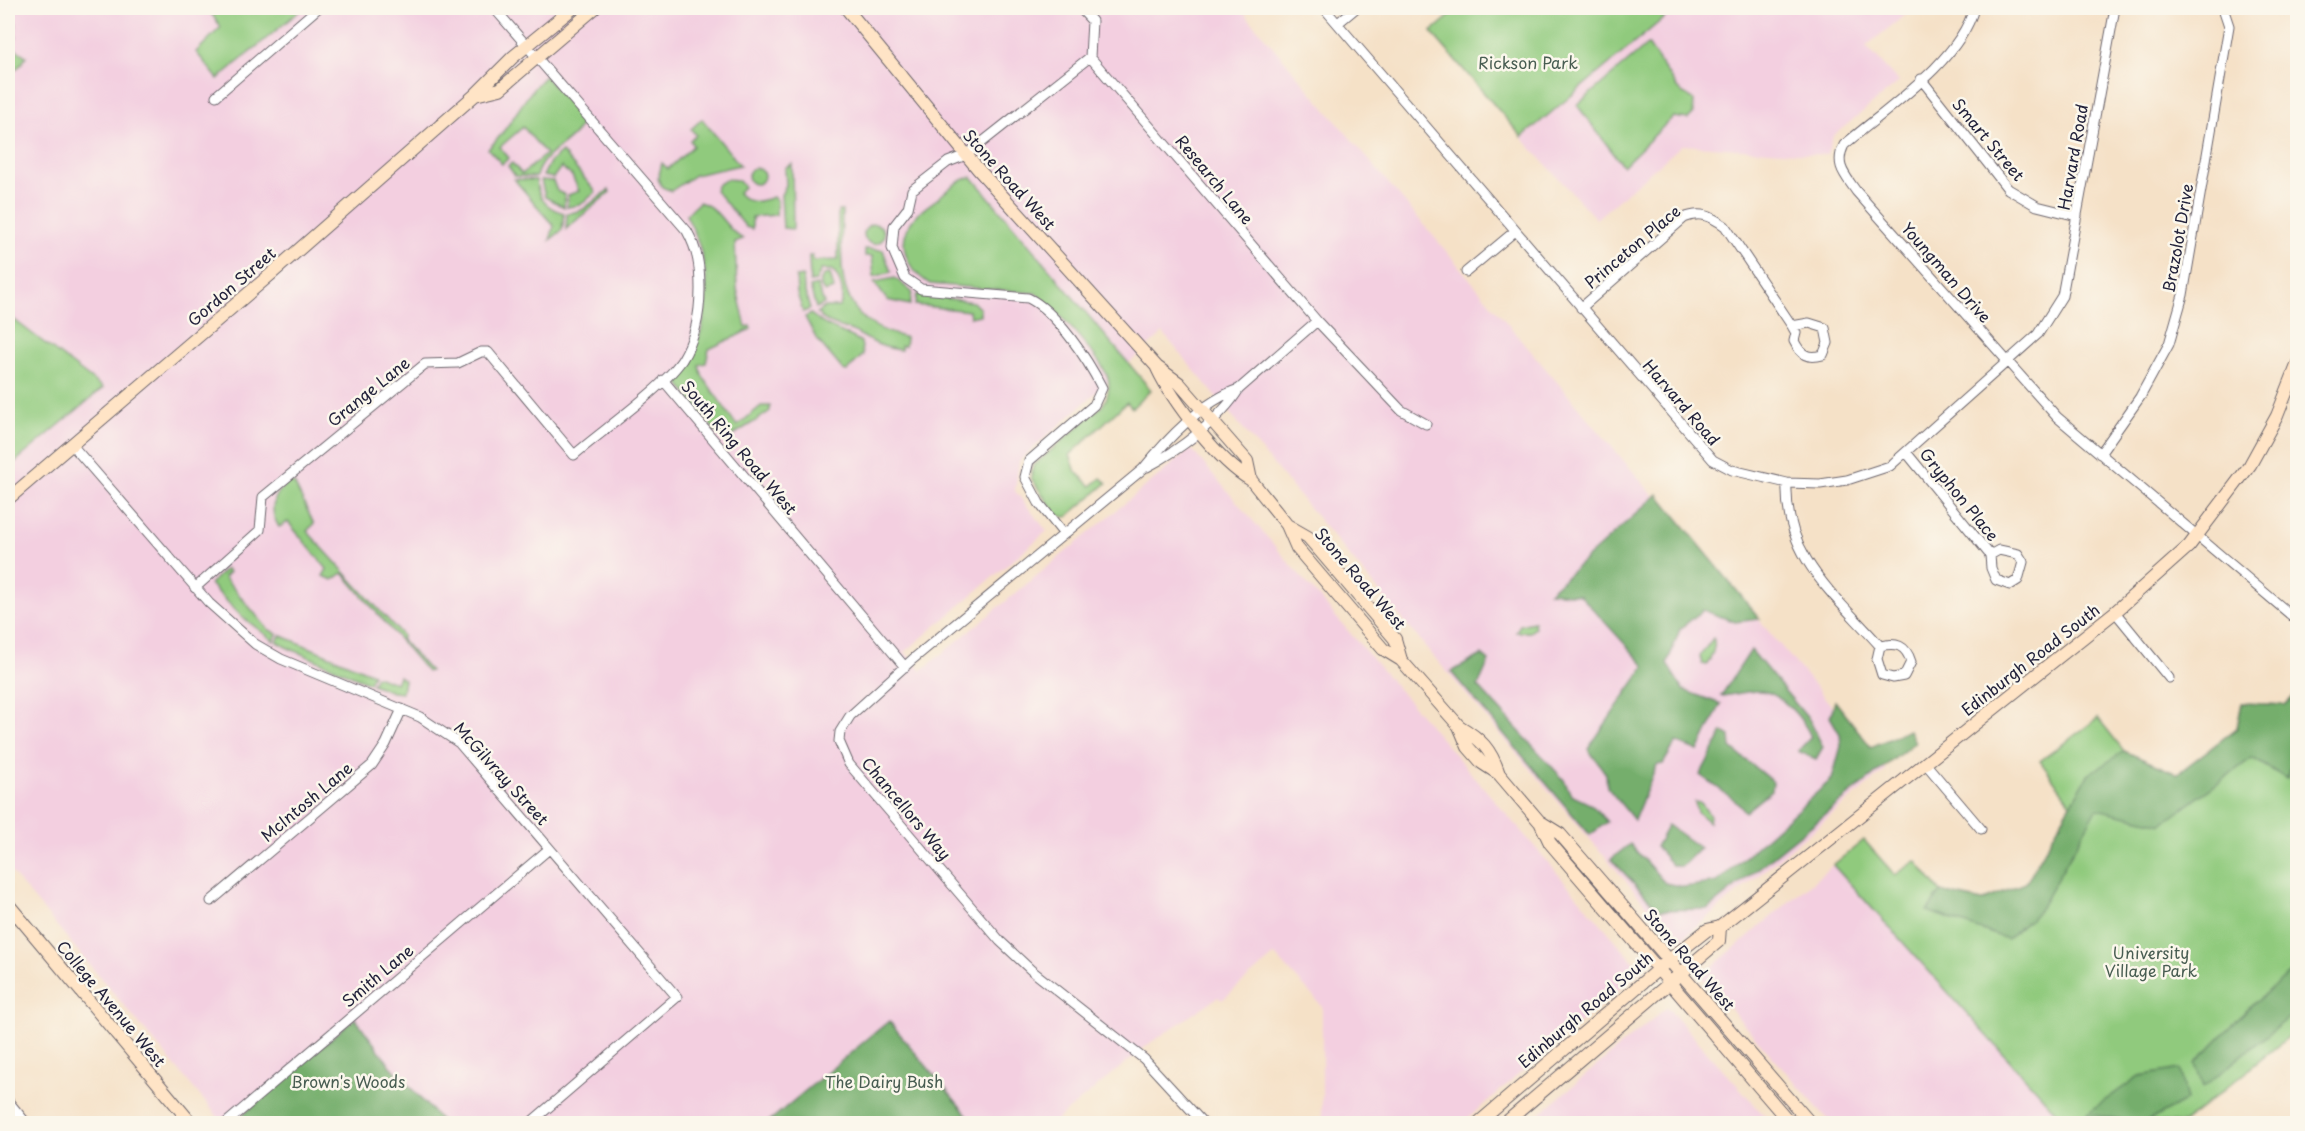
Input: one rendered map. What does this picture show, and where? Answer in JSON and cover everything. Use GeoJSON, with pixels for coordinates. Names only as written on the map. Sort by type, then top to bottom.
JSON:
{"type":"FeatureCollection","features":[{"type":"Feature","properties":{"kind":"main road","name":"Gordon Street"},"geometry":{"type":"LineString","coordinates":[[8,499],[475,95],[489,78],[573,8]]}},
{"type":"Feature","properties":{"kind":"main road","name":"Gordon Street"},"geometry":{"type":"LineString","coordinates":[[475,95],[500,89],[595,8]]}},
{"type":"Feature","properties":{"kind":"main road","name":"Stone Road West"},"geometry":{"type":"LineString","coordinates":[[846,8],[966,155],[1156,367],[1179,382],[1201,420],[1247,461],[1251,480],[1287,525],[1297,548],[1383,649],[1401,660],[1459,726],[1479,738],[1492,753],[1499,774],[1539,821],[1550,843],[1791,1124]]}},
{"type":"Feature","properties":{"kind":"main road","name":"Edinburgh Road South"},"geometry":{"type":"LineString","coordinates":[[1477,1124],[1669,960],[1707,930],[1720,927],[2115,612],[2198,536],[2250,465],[2277,416],[2298,363]]}},
{"type":"Feature","properties":{"kind":"main road","name":"Stone Road West"},"geometry":{"type":"LineString","coordinates":[[1539,821],[1560,834],[1811,1124]]}},
{"type":"Feature","properties":{"kind":"main road","name":"College Avenue West"},"geometry":{"type":"LineString","coordinates":[[8,903],[12,918],[192,1124]]}},
{"type":"Feature","properties":{"kind":"main road","name":"Edinburgh Road South"},"geometry":{"type":"LineString","coordinates":[[1504,1124],[1719,941],[1720,927]]}},
{"type":"Feature","properties":{"kind":"main road"},"geometry":{"type":"LineString","coordinates":[[1766,1095],[1789,1099]]}},
{"type":"Feature","properties":{"kind":"street"},"geometry":{"type":"LineString","coordinates":[[216,96],[318,8]]}},
{"type":"Feature","properties":{"kind":"street","name":"South Ring Road West"},"geometry":{"type":"LineString","coordinates":[[494,8],[674,215],[687,231],[697,252],[700,264],[700,303],[695,331],[683,358],[663,380],[904,667]]}},
{"type":"Feature","properties":{"kind":"street"},"geometry":{"type":"LineString","coordinates":[[1063,533],[1039,504],[1025,477],[1029,461],[1094,405],[1102,388],[1097,379],[1043,305],[1028,298],[921,289],[905,278],[892,248],[894,226],[908,208],[912,190],[948,162],[966,155],[1090,57],[1092,21],[1080,8]]}},
{"type":"Feature","properties":{"kind":"street","name":"Harvard Road"},"geometry":{"type":"LineString","coordinates":[[1324,8],[1514,232],[1713,460],[1732,470],[1787,483],[1820,484],[1847,480],[1890,466],[2038,334],[2062,296],[2115,8]]}},
{"type":"Feature","properties":{"kind":"street"},"geometry":{"type":"LineString","coordinates":[[1338,23],[1356,8]]}},
{"type":"Feature","properties":{"kind":"street","name":"Youngman Drive"},"geometry":{"type":"LineString","coordinates":[[1974,8],[1970,23],[1947,57],[1844,145],[1839,167],[1856,191],[2057,417],[2296,615]]}},
{"type":"Feature","properties":{"kind":"street","name":"Brazolot Drive"},"geometry":{"type":"LineString","coordinates":[[2100,454],[2140,397],[2169,344],[2183,296],[2229,26],[2223,8]]}},
{"type":"Feature","properties":{"kind":"street","name":"Research Lane"},"geometry":{"type":"LineString","coordinates":[[1090,57],[1317,321],[1401,410],[1426,424]]}},
{"type":"Feature","properties":{"kind":"street","name":"Smart Street"},"geometry":{"type":"LineString","coordinates":[[1921,79],[2008,189],[2037,206],[2077,216]]}},
{"type":"Feature","properties":{"kind":"street","name":"Princeton Place"},"geometry":{"type":"LineString","coordinates":[[1581,308],[1684,218],[1694,213],[1712,216],[1725,226],[1792,326],[1796,333],[1794,341],[1800,353],[1810,358],[1823,355],[1828,343],[1824,328],[1809,323],[1792,326]]}},
{"type":"Feature","properties":{"kind":"street"},"geometry":{"type":"LineString","coordinates":[[1466,272],[1514,232]]}},
{"type":"Feature","properties":{"kind":"street"},"geometry":{"type":"LineString","coordinates":[[1201,420],[1231,403],[1239,389],[1317,321]]}},
{"type":"Feature","properties":{"kind":"street","name":"Grange Lane"},"geometry":{"type":"LineString","coordinates":[[195,588],[260,530],[264,497],[425,364],[458,363],[481,352],[488,352],[574,454],[663,380]]}},
{"type":"Feature","properties":{"kind":"street","name":"Chancellors Way"},"geometry":{"type":"LineString","coordinates":[[1201,420],[1161,446],[1143,469],[904,667],[844,724],[840,741],[845,758],[1000,940],[1030,970],[1144,1059],[1204,1124]]}},
{"type":"Feature","properties":{"kind":"street","name":"McGilvray Street"},"geometry":{"type":"LineString","coordinates":[[72,445],[222,618],[263,649],[434,724],[459,743],[677,997],[529,1124]]}},
{"type":"Feature","properties":{"kind":"street","name":"Gryphon Place"},"geometry":{"type":"LineString","coordinates":[[1906,452],[1990,555]]}},
{"type":"Feature","properties":{"kind":"street"},"geometry":{"type":"LineString","coordinates":[[1787,483],[1788,517],[1794,541],[1811,568],[1880,646]]}},
{"type":"Feature","properties":{"kind":"street"},"geometry":{"type":"LineString","coordinates":[[2115,612],[2169,678]]}},
{"type":"Feature","properties":{"kind":"street","name":"McIntosh Lane"},"geometry":{"type":"LineString","coordinates":[[211,901],[372,765],[386,744],[402,709]]}},
{"type":"Feature","properties":{"kind":"street"},"geometry":{"type":"LineString","coordinates":[[1925,763],[1981,829]]}},
{"type":"Feature","properties":{"kind":"street","name":"Smith Lane"},"geometry":{"type":"LineString","coordinates":[[225,1124],[549,849]]}},
{"type":"Feature","properties":{"kind":"street"},"geometry":{"type":"LineString","coordinates":[[8,1101],[27,1124]]}},
{"type":"Feature","properties":{"kind":"shaded area"},"geometry":{"type":"Polygon","coordinates":[[[8,8],[1240,8],[1886,770],[1678,942],[1429,651],[1163,333],[1019,461],[1015,491],[1047,531],[905,652],[921,671],[1191,449],[1641,970],[1462,1123],[1322,1123],[1322,1006],[1275,955],[1222,1000],[1218,997],[1150,1043],[1053,1123],[223,1123],[8,868],[8,8]]]}},
{"type":"Feature","properties":{"kind":"shaded area"},"geometry":{"type":"Polygon","coordinates":[[[1675,8],[1914,8],[1866,46],[1899,82],[1833,136],[1827,155],[1682,145],[1596,219],[1522,138],[1675,8]]]}},
{"type":"Feature","properties":{"kind":"shaded area"},"geometry":{"type":"Polygon","coordinates":[[[1833,865],[2066,1123],[1831,1123],[1701,976],[1833,865]]]}},
{"type":"Feature","properties":{"kind":"shaded area"},"geometry":{"type":"Polygon","coordinates":[[[1667,1007],[1771,1123],[1528,1123],[1532,1120],[1667,1007]]]}},
{"type":"Feature","properties":{"kind":"green space"},"geometry":{"type":"Polygon","coordinates":[[[199,8],[303,8],[218,79],[196,52],[221,27],[211,13],[199,8]]]}},
{"type":"Feature","properties":{"kind":"green space","name":"Rickson Park"},"geometry":{"type":"Polygon","coordinates":[[[1459,8],[1676,8],[1522,137],[1431,32],[1459,8]]]}},
{"type":"Feature","properties":{"kind":"green space"},"geometry":{"type":"Polygon","coordinates":[[[8,15],[11,15],[16,24],[14,31],[16,38],[8,43],[8,15]]]}},
{"type":"Feature","properties":{"kind":"green space"},"geometry":{"type":"Polygon","coordinates":[[[1648,44],[1677,88],[1694,101],[1693,114],[1688,119],[1673,117],[1623,166],[1577,105],[1648,44]]]}},
{"type":"Feature","properties":{"kind":"green space"},"geometry":{"type":"Polygon","coordinates":[[[17,50],[26,56],[22,64],[8,75],[8,53],[17,50]]]}},
{"type":"Feature","properties":{"kind":"green space"},"geometry":{"type":"Polygon","coordinates":[[[545,76],[583,120],[573,135],[544,160],[536,177],[515,176],[508,166],[512,163],[522,174],[546,154],[523,127],[500,147],[509,158],[502,164],[488,149],[545,76]]]}},
{"type":"Feature","properties":{"kind":"green space"},"geometry":{"type":"Polygon","coordinates":[[[702,119],[740,165],[695,175],[671,191],[662,187],[658,179],[662,163],[668,169],[693,146],[690,140],[696,135],[691,129],[702,119]]]}},
{"type":"Feature","properties":{"kind":"green space"},"geometry":{"type":"Polygon","coordinates":[[[562,152],[596,192],[580,205],[567,207],[568,195],[579,191],[572,176],[561,167],[553,178],[543,176],[550,162],[562,152]]]}},
{"type":"Feature","properties":{"kind":"green space"},"geometry":{"type":"Polygon","coordinates":[[[792,164],[793,229],[783,228],[781,195],[786,185],[785,168],[792,164]]]}},
{"type":"Feature","properties":{"kind":"green space"},"geometry":{"type":"Polygon","coordinates":[[[756,168],[764,176],[756,184],[748,176],[756,168]]]}},
{"type":"Feature","properties":{"kind":"green space"},"geometry":{"type":"Polygon","coordinates":[[[972,177],[1151,390],[1132,408],[1127,402],[1070,455],[1076,472],[1091,486],[1101,478],[1107,483],[1067,517],[1057,516],[1031,478],[1033,466],[1102,406],[1109,387],[1107,375],[1085,344],[1035,293],[930,284],[915,271],[906,254],[905,235],[915,217],[953,185],[972,177]]]}},
{"type":"Feature","properties":{"kind":"green space"},"geometry":{"type":"Polygon","coordinates":[[[514,179],[536,180],[544,201],[552,208],[564,213],[562,230],[550,240],[554,226],[514,179]]]}},
{"type":"Feature","properties":{"kind":"green space"},"geometry":{"type":"Polygon","coordinates":[[[727,179],[738,180],[744,187],[738,193],[750,201],[773,197],[777,200],[776,215],[752,217],[752,229],[746,227],[715,190],[718,184],[727,179]]]}},
{"type":"Feature","properties":{"kind":"green space"},"geometry":{"type":"Polygon","coordinates":[[[541,180],[553,181],[557,191],[565,195],[564,207],[545,197],[541,180]]]}},
{"type":"Feature","properties":{"kind":"green space"},"geometry":{"type":"Polygon","coordinates":[[[609,190],[610,192],[566,229],[567,214],[582,210],[609,190]]]}},
{"type":"Feature","properties":{"kind":"green space"},"geometry":{"type":"Polygon","coordinates":[[[699,202],[712,209],[731,230],[743,239],[735,242],[737,289],[746,327],[750,326],[751,329],[709,349],[706,363],[699,365],[703,377],[737,426],[761,406],[770,406],[770,411],[728,439],[717,434],[677,381],[698,339],[704,319],[706,298],[702,255],[686,215],[699,202]]]}},
{"type":"Feature","properties":{"kind":"green space"},"geometry":{"type":"Polygon","coordinates":[[[838,211],[842,211],[841,257],[845,287],[850,301],[858,313],[870,323],[906,338],[905,346],[901,346],[901,350],[879,345],[855,332],[827,322],[817,313],[825,307],[839,307],[841,303],[840,283],[832,270],[821,270],[816,281],[810,282],[809,256],[812,256],[813,261],[838,260],[838,211]]]}},
{"type":"Feature","properties":{"kind":"green space"},"geometry":{"type":"Polygon","coordinates":[[[870,224],[878,224],[884,230],[884,238],[878,244],[870,244],[864,238],[864,230],[870,224]]]}},
{"type":"Feature","properties":{"kind":"green space"},"geometry":{"type":"Polygon","coordinates":[[[865,249],[883,250],[891,272],[874,277],[872,256],[865,256],[865,249]]]}},
{"type":"Feature","properties":{"kind":"green space"},"geometry":{"type":"Polygon","coordinates":[[[830,274],[834,289],[825,292],[821,286],[821,279],[824,275],[830,274]]]}},
{"type":"Feature","properties":{"kind":"green space"},"geometry":{"type":"Polygon","coordinates":[[[803,276],[810,309],[803,312],[797,293],[796,277],[803,276]]]}},
{"type":"Feature","properties":{"kind":"green space"},"geometry":{"type":"Polygon","coordinates":[[[895,278],[912,292],[910,305],[887,300],[874,282],[895,278]]]}},
{"type":"Feature","properties":{"kind":"green space"},"geometry":{"type":"Polygon","coordinates":[[[817,285],[824,304],[816,308],[810,287],[817,285]]]}},
{"type":"Feature","properties":{"kind":"green space"},"geometry":{"type":"Polygon","coordinates":[[[917,294],[973,302],[980,309],[980,315],[970,317],[969,311],[915,305],[917,294]]]}},
{"type":"Feature","properties":{"kind":"green space"},"geometry":{"type":"Polygon","coordinates":[[[811,314],[823,323],[861,342],[863,355],[847,371],[843,370],[816,338],[805,317],[811,314]]]}},
{"type":"Feature","properties":{"kind":"green space"},"geometry":{"type":"Polygon","coordinates":[[[8,315],[103,388],[8,468],[8,315]]]}},
{"type":"Feature","properties":{"kind":"green space"},"geometry":{"type":"Polygon","coordinates":[[[289,482],[294,483],[314,524],[307,531],[403,636],[401,639],[430,671],[427,672],[343,573],[333,580],[323,576],[327,569],[288,522],[279,527],[274,514],[274,503],[279,492],[289,482]]]}},
{"type":"Feature","properties":{"kind":"green space"},"geometry":{"type":"Polygon","coordinates":[[[1658,494],[1760,619],[1735,622],[1703,610],[1680,629],[1667,664],[1683,690],[1721,704],[1698,751],[1676,742],[1663,764],[1657,765],[1634,820],[1607,787],[1606,774],[1588,749],[1645,666],[1580,595],[1549,592],[1658,494]]]}},
{"type":"Feature","properties":{"kind":"green space"},"geometry":{"type":"Polygon","coordinates":[[[225,569],[229,572],[224,577],[268,629],[277,634],[274,641],[242,617],[210,584],[225,569]]]}},
{"type":"Feature","properties":{"kind":"green space"},"geometry":{"type":"Polygon","coordinates":[[[1534,622],[1535,628],[1530,632],[1516,632],[1520,625],[1534,622]]]}},
{"type":"Feature","properties":{"kind":"green space"},"geometry":{"type":"Polygon","coordinates":[[[280,635],[373,674],[369,683],[286,647],[277,642],[280,635]]]}},
{"type":"Feature","properties":{"kind":"green space"},"geometry":{"type":"Polygon","coordinates":[[[1713,638],[1714,648],[1711,656],[1706,665],[1702,664],[1700,656],[1713,638]]]}},
{"type":"Feature","properties":{"kind":"green space"},"geometry":{"type":"Polygon","coordinates":[[[1751,650],[1810,721],[1823,747],[1816,759],[1798,751],[1811,737],[1797,715],[1783,701],[1767,692],[1759,691],[1721,696],[1751,650]]]}},
{"type":"Feature","properties":{"kind":"green space"},"geometry":{"type":"Polygon","coordinates":[[[1482,655],[1489,661],[1478,686],[1564,780],[1571,795],[1592,805],[1607,822],[1590,835],[1451,672],[1482,655]]]}},
{"type":"Feature","properties":{"kind":"green space"},"geometry":{"type":"Polygon","coordinates":[[[376,676],[396,683],[399,676],[404,680],[402,693],[392,692],[372,684],[376,676]]]}},
{"type":"Feature","properties":{"kind":"green space","name":"University Village Park"},"geometry":{"type":"Polygon","coordinates":[[[2297,693],[2297,1030],[2183,1123],[2076,1118],[2066,1123],[1833,865],[1864,840],[1895,875],[1916,861],[1941,892],[1982,901],[2026,883],[2071,804],[2040,761],[2098,718],[2124,751],[2177,774],[2237,728],[2242,703],[2285,705],[2297,693]]]}},
{"type":"Feature","properties":{"kind":"green space"},"geometry":{"type":"Polygon","coordinates":[[[2297,693],[2297,748],[2287,779],[2252,758],[2162,824],[2097,809],[2038,912],[2007,939],[1927,911],[1941,892],[1982,901],[2026,883],[2088,775],[2124,751],[2177,774],[2237,728],[2242,703],[2285,705],[2297,693]]]}},
{"type":"Feature","properties":{"kind":"green space"},"geometry":{"type":"Polygon","coordinates":[[[1835,701],[1871,747],[1909,730],[1915,742],[1708,909],[1659,910],[1611,859],[1630,844],[1665,883],[1685,887],[1717,882],[1832,779],[1841,746],[1840,734],[1830,717],[1835,701]]]}},
{"type":"Feature","properties":{"kind":"green space"},"geometry":{"type":"Polygon","coordinates":[[[1723,732],[1730,736],[1731,748],[1773,782],[1772,790],[1745,812],[1736,801],[1700,775],[1723,732]]]}},
{"type":"Feature","properties":{"kind":"green space"},"geometry":{"type":"Polygon","coordinates":[[[1695,802],[1701,803],[1710,816],[1709,822],[1697,812],[1695,802]]]}},
{"type":"Feature","properties":{"kind":"green space"},"geometry":{"type":"Polygon","coordinates":[[[1668,825],[1700,848],[1681,867],[1672,865],[1656,847],[1668,825]]]}},
{"type":"Feature","properties":{"kind":"green space"},"geometry":{"type":"Polygon","coordinates":[[[2297,870],[2297,940],[2287,906],[2297,870]]]}},
{"type":"Feature","properties":{"kind":"green space"},"geometry":{"type":"Polygon","coordinates":[[[2297,968],[2297,1011],[2203,1087],[2195,1063],[2255,1002],[2297,968]]]}},
{"type":"Feature","properties":{"kind":"green space","name":"Brown's Woods"},"geometry":{"type":"Polygon","coordinates":[[[355,1018],[390,1065],[443,1123],[232,1124],[355,1018]]]}},
{"type":"Feature","properties":{"kind":"green space","name":"The Dairy Bush"},"geometry":{"type":"Polygon","coordinates":[[[889,1021],[974,1123],[767,1123],[878,1030],[889,1021]]]}},
{"type":"Feature","properties":{"kind":"green space"},"geometry":{"type":"Polygon","coordinates":[[[2180,1069],[2187,1100],[2144,1123],[2086,1114],[2139,1076],[2180,1069]]]}}]}
